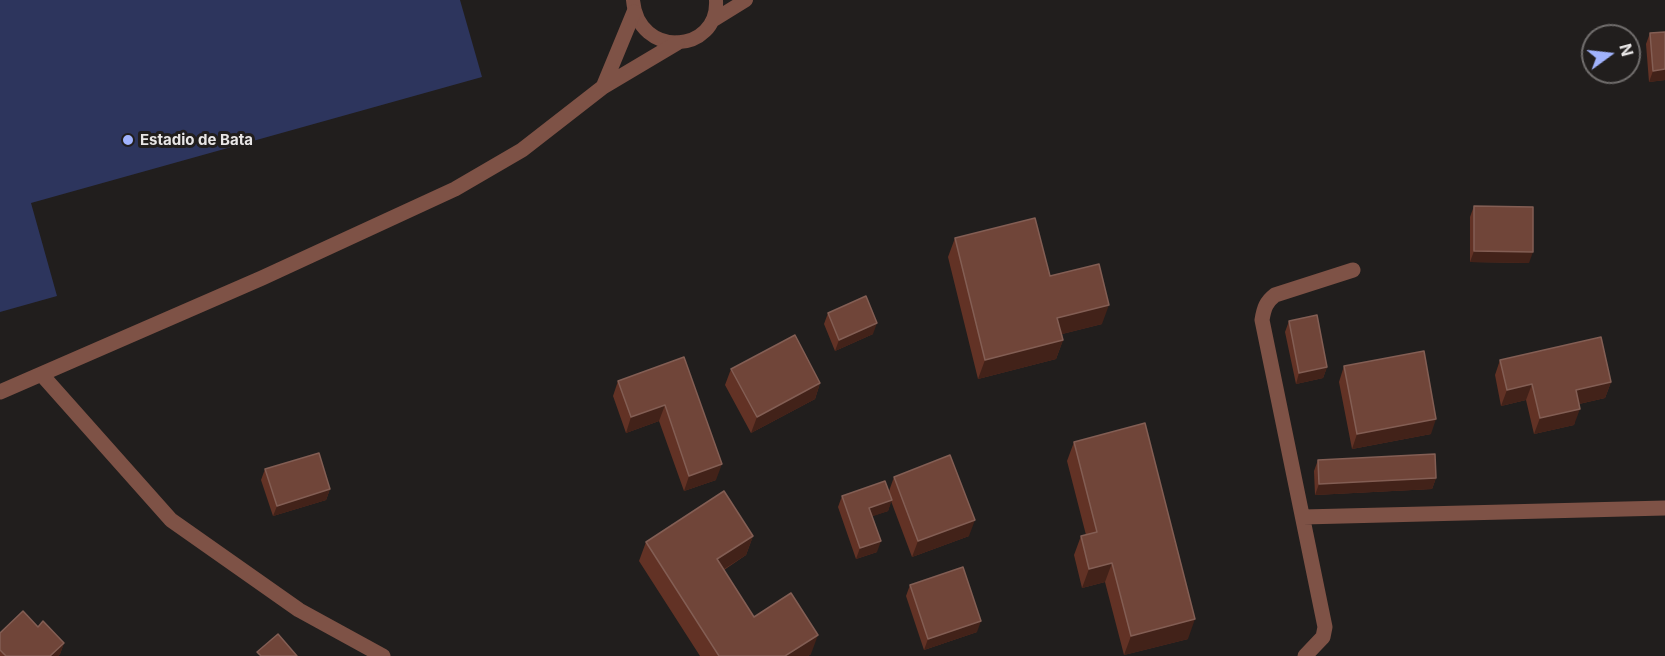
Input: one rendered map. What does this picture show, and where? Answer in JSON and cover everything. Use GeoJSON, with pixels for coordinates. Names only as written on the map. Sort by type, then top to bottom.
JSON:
{"type":"FeatureCollection","features":[{"type":"Feature","properties":{"kind":"street"},"geometry":{"type":"LineString","coordinates":[[603,87],[634,6]]}},
{"type":"Feature","properties":{"kind":"street"},"geometry":{"type":"LineString","coordinates":[[0,392],[262,278],[455,189],[522,150],[603,87],[677,43]]}},
{"type":"Feature","properties":{"kind":"street"},"geometry":{"type":"LineString","coordinates":[[1305,656],[1323,637],[1325,627],[1262,320],[1268,300],[1275,295],[1353,270]]}},
{"type":"Feature","properties":{"kind":"street"},"geometry":{"type":"LineString","coordinates":[[42,375],[171,520],[299,610],[383,656]]}},
{"type":"Feature","properties":{"kind":"street"},"geometry":{"type":"LineString","coordinates":[[1303,517],[1665,508]]}},
{"type":"Feature","properties":{"kind":"lane"},"geometry":{"type":"LineString","coordinates":[[634,6],[640,25],[651,36],[663,42],[677,43],[692,40],[703,33],[712,21],[717,7],[716,0]]}},
{"type":"Feature","properties":{"kind":"lane"},"geometry":{"type":"LineString","coordinates":[[712,21],[746,0]]}},
{"type":"Feature","properties":{"kind":"shaded area","name":"Estadio de Bata"},"geometry":{"type":"Polygon","coordinates":[[[0,0],[460,0],[482,77],[31,203],[57,296],[0,312],[0,0]]]}},
{"type":"Feature","properties":{"kind":"building"},"geometry":{"type":"Polygon","coordinates":[[[1665,32],[1665,69],[1653,71],[1650,33],[1665,32]]]}},
{"type":"Feature","properties":{"kind":"building"},"geometry":{"type":"Polygon","coordinates":[[[1474,206],[1533,207],[1533,252],[1474,251],[1474,206]]]}},
{"type":"Feature","properties":{"kind":"building"},"geometry":{"type":"Polygon","coordinates":[[[1035,218],[1050,276],[1099,264],[1109,305],[1057,318],[1063,340],[985,360],[955,238],[1035,218]]]}},
{"type":"Feature","properties":{"kind":"building"},"geometry":{"type":"Polygon","coordinates":[[[866,296],[877,323],[839,340],[828,313],[866,296]]]}},
{"type":"Feature","properties":{"kind":"building"},"geometry":{"type":"Polygon","coordinates":[[[1317,315],[1327,367],[1299,373],[1289,321],[1317,315]]]}},
{"type":"Feature","properties":{"kind":"building"},"geometry":{"type":"Polygon","coordinates":[[[795,335],[820,383],[757,417],[731,369],[795,335]]]}},
{"type":"Feature","properties":{"kind":"building"},"geometry":{"type":"Polygon","coordinates":[[[1601,337],[1611,382],[1576,390],[1580,409],[1540,418],[1532,384],[1507,390],[1500,360],[1601,337]]]}},
{"type":"Feature","properties":{"kind":"building"},"geometry":{"type":"Polygon","coordinates":[[[1424,351],[1436,419],[1357,434],[1344,366],[1424,351]]]}},
{"type":"Feature","properties":{"kind":"building"},"geometry":{"type":"Polygon","coordinates":[[[684,357],[722,464],[689,476],[665,405],[631,417],[618,381],[684,357]]]}},
{"type":"Feature","properties":{"kind":"building"},"geometry":{"type":"Polygon","coordinates":[[[1145,423],[1195,619],[1131,636],[1112,563],[1089,569],[1081,536],[1097,532],[1074,442],[1145,423]]]}},
{"type":"Feature","properties":{"kind":"building"},"geometry":{"type":"Polygon","coordinates":[[[319,453],[330,489],[277,506],[265,469],[319,453]]]}},
{"type":"Feature","properties":{"kind":"building"},"geometry":{"type":"Polygon","coordinates":[[[1435,454],[1436,478],[1319,484],[1318,460],[1435,454]]]}},
{"type":"Feature","properties":{"kind":"building"},"geometry":{"type":"Polygon","coordinates":[[[950,455],[975,520],[918,541],[894,477],[950,455]]]}},
{"type":"Feature","properties":{"kind":"building"},"geometry":{"type":"Polygon","coordinates":[[[885,481],[892,500],[869,508],[881,541],[860,548],[842,496],[885,481]]]}},
{"type":"Feature","properties":{"kind":"building"},"geometry":{"type":"Polygon","coordinates":[[[724,491],[753,536],[717,559],[754,617],[791,593],[818,635],[785,656],[719,656],[646,542],[724,491]]]}},
{"type":"Feature","properties":{"kind":"building"},"geometry":{"type":"Polygon","coordinates":[[[963,567],[981,621],[928,639],[910,585],[963,567]]]}},
{"type":"Feature","properties":{"kind":"building"},"geometry":{"type":"Polygon","coordinates":[[[23,611],[38,627],[43,621],[64,643],[50,656],[6,656],[0,650],[0,633],[23,611]]]}},
{"type":"Feature","properties":{"kind":"building"},"geometry":{"type":"Polygon","coordinates":[[[278,634],[297,656],[261,656],[257,652],[278,634]]]}},
{"type":"Feature","properties":{"kind":"place","name":"Estadio de Bata"},"geometry":{"type":"Point","coordinates":[128,140]}}]}
